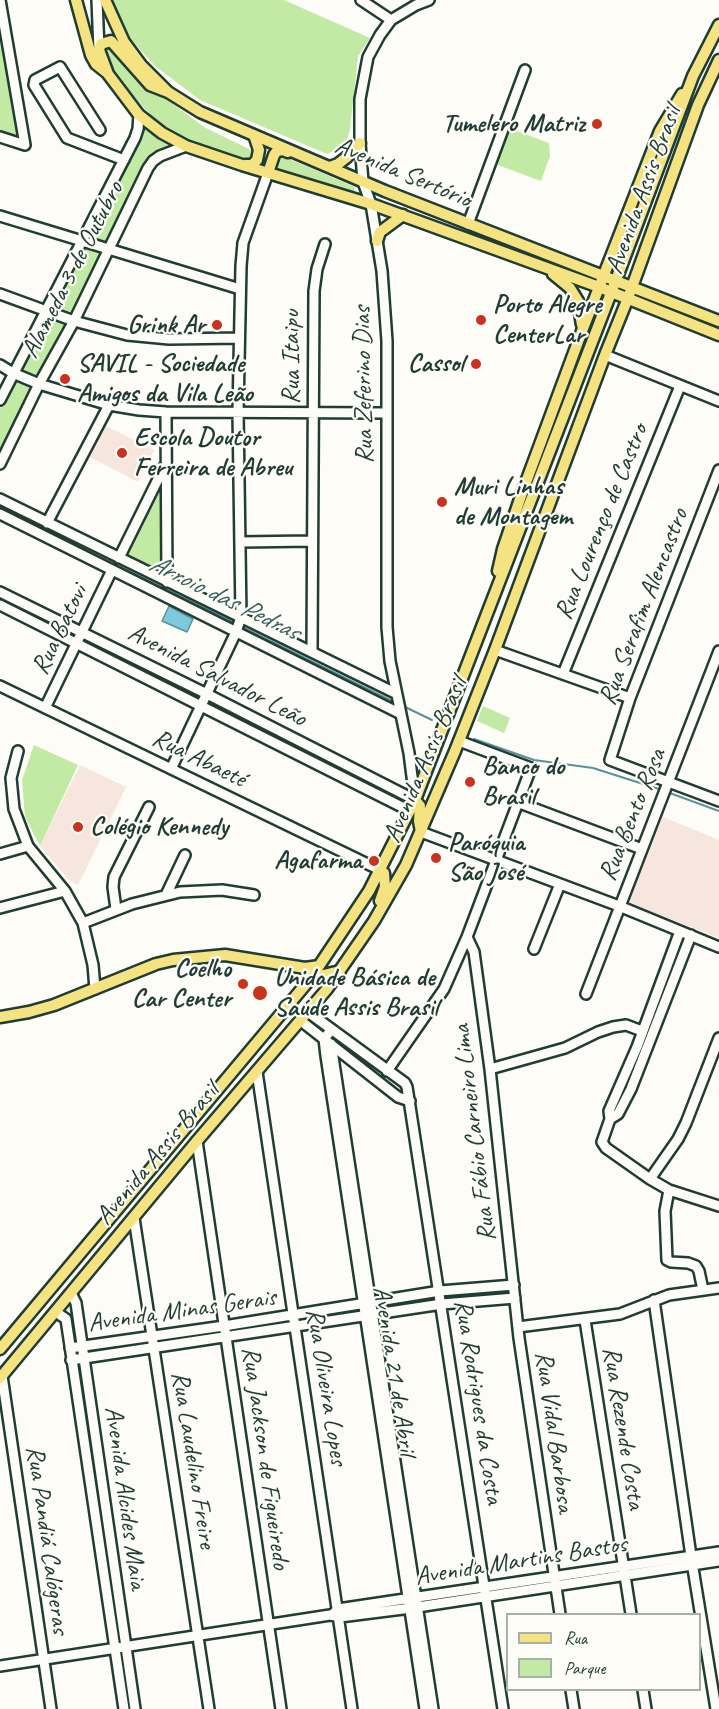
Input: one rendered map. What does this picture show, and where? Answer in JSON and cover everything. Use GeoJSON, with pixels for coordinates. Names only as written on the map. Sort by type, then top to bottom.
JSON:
{"type":"FeatureCollection","features":[{"type":"Feature","properties":{"kind":"main road","name":"Avenida Sertório"},"geometry":{"type":"LineString","coordinates":[[76,0],[91,56],[96,64],[108,74],[139,115],[162,133],[186,146],[403,215],[628,298],[719,335]]}},
{"type":"Feature","properties":{"kind":"main road","name":"Avenida Sertório"},"geometry":{"type":"LineString","coordinates":[[98,0],[109,13]]}},
{"type":"Feature","properties":{"kind":"main road","name":"Avenida Sertório"},"geometry":{"type":"LineString","coordinates":[[105,0],[124,42],[141,65],[168,92],[200,112],[468,225],[633,286],[719,321]]}},
{"type":"Feature","properties":{"kind":"main road","name":"Avenida Assis Brasil"},"geometry":{"type":"LineString","coordinates":[[0,1349],[262,1039],[311,978],[369,891],[412,805],[699,62],[719,25]]}},
{"type":"Feature","properties":{"kind":"main road"},"geometry":{"type":"LineString","coordinates":[[99,50],[104,42],[111,41],[150,85],[168,92]]}},
{"type":"Feature","properties":{"kind":"main road","name":"Avenida Sertório"},"geometry":{"type":"LineString","coordinates":[[99,50],[108,74]]}},
{"type":"Feature","properties":{"kind":"main road","name":"Avenida Assis Brasil"},"geometry":{"type":"LineString","coordinates":[[1,1377],[197,1141],[305,1017],[374,921],[406,865],[422,832],[495,650],[633,286],[698,105],[719,60]]}},
{"type":"Feature","properties":{"kind":"main road","name":"Avenida Assis Brasil"},"geometry":{"type":"LineString","coordinates":[[492,602],[502,549],[582,331],[660,130],[679,96],[689,88]]}},
{"type":"Feature","properties":{"kind":"main road"},"geometry":{"type":"LineString","coordinates":[[242,165],[252,165],[257,160],[259,150],[254,135]]}},
{"type":"Feature","properties":{"kind":"main road"},"geometry":{"type":"LineString","coordinates":[[330,167],[347,157],[360,143]]}},
{"type":"Feature","properties":{"kind":"main road"},"geometry":{"type":"LineString","coordinates":[[268,173],[274,155],[280,150],[309,158]]}},
{"type":"Feature","properties":{"kind":"main road"},"geometry":{"type":"LineString","coordinates":[[348,196],[357,194],[363,182]]}},
{"type":"Feature","properties":{"kind":"main road"},"geometry":{"type":"LineString","coordinates":[[377,241],[380,232],[403,215]]}},
{"type":"Feature","properties":{"kind":"main road"},"geometry":{"type":"LineString","coordinates":[[548,269],[570,288],[578,301],[585,359]]}},
{"type":"Feature","properties":{"kind":"main road"},"geometry":{"type":"LineString","coordinates":[[412,805],[420,806],[419,820],[422,832]]}},
{"type":"Feature","properties":{"kind":"main road"},"geometry":{"type":"LineString","coordinates":[[374,921],[375,910],[385,887],[384,873],[380,870]]}},
{"type":"Feature","properties":{"kind":"main road"},"geometry":{"type":"LineString","coordinates":[[0,1017],[54,1005],[156,964],[173,960],[225,955],[305,968],[319,966]]}},
{"type":"Feature","properties":{"kind":"main road"},"geometry":{"type":"LineString","coordinates":[[256,959],[311,978],[340,971]]}},
{"type":"Feature","properties":{"kind":"main road"},"geometry":{"type":"LineString","coordinates":[[256,1072],[262,1039]]}},
{"type":"Feature","properties":{"kind":"main road"},"geometry":{"type":"LineString","coordinates":[[49,1291],[71,1293]]}},
{"type":"Feature","properties":{"kind":"street"},"geometry":{"type":"LineString","coordinates":[[0,0],[25,145],[0,137]]}},
{"type":"Feature","properties":{"kind":"street"},"geometry":{"type":"LineString","coordinates":[[98,0],[99,50]]}},
{"type":"Feature","properties":{"kind":"street"},"geometry":{"type":"LineString","coordinates":[[361,0],[391,20]]}},
{"type":"Feature","properties":{"kind":"street","name":"Rua Zeferino Dias"},"geometry":{"type":"LineString","coordinates":[[412,805],[409,753],[395,696],[387,627],[387,341],[382,271],[371,204],[363,182],[360,99],[368,57],[391,20],[416,3],[429,0]]}},
{"type":"Feature","properties":{"kind":"street"},"geometry":{"type":"LineString","coordinates":[[100,130],[62,69],[58,67],[35,80],[34,86],[67,138],[124,160]]}},
{"type":"Feature","properties":{"kind":"street"},"geometry":{"type":"LineString","coordinates":[[468,225],[525,70]]}},
{"type":"Feature","properties":{"kind":"street","name":"Alameda 3 de Outubro"},"geometry":{"type":"LineString","coordinates":[[0,400],[124,160],[138,129],[139,115]]}},
{"type":"Feature","properties":{"kind":"street","name":"Alameda 3 de Outubro"},"geometry":{"type":"LineString","coordinates":[[0,464],[153,161],[186,146]]}},
{"type":"Feature","properties":{"kind":"street"},"geometry":{"type":"LineString","coordinates":[[171,769],[239,624],[240,289],[243,243],[268,173]]}},
{"type":"Feature","properties":{"kind":"street"},"geometry":{"type":"LineString","coordinates":[[0,216],[240,289]]}},
{"type":"Feature","properties":{"kind":"street","name":"Rua Itaipu"},"geometry":{"type":"LineString","coordinates":[[312,651],[314,281],[325,244]]}},
{"type":"Feature","properties":{"kind":"street"},"geometry":{"type":"LineString","coordinates":[[0,294],[74,321],[127,335],[147,338],[239,338]]}},
{"type":"Feature","properties":{"kind":"street"},"geometry":{"type":"LineString","coordinates":[[605,355],[719,401]]}},
{"type":"Feature","properties":{"kind":"street"},"geometry":{"type":"LineString","coordinates":[[0,365],[39,384],[109,405],[139,410],[387,412]]}},
{"type":"Feature","properties":{"kind":"street","name":"Rua Lourenço de Castro"},"geometry":{"type":"LineString","coordinates":[[564,674],[680,386]]}},
{"type":"Feature","properties":{"kind":"street"},"geometry":{"type":"LineString","coordinates":[[47,523],[109,405]]}},
{"type":"Feature","properties":{"kind":"street"},"geometry":{"type":"LineString","coordinates":[[166,412],[167,582]]}},
{"type":"Feature","properties":{"kind":"street"},"geometry":{"type":"LineString","coordinates":[[119,558],[165,465]]}},
{"type":"Feature","properties":{"kind":"street","name":"Rua Serafim Alencastro"},"geometry":{"type":"LineString","coordinates":[[669,783],[610,760],[630,698],[719,470]]}},
{"type":"Feature","properties":{"kind":"street"},"geometry":{"type":"LineString","coordinates":[[0,499],[167,582],[398,711]]}},
{"type":"Feature","properties":{"kind":"street"},"geometry":{"type":"LineString","coordinates":[[0,514],[112,570],[239,624],[312,651],[395,696]]}},
{"type":"Feature","properties":{"kind":"street"},"geometry":{"type":"LineString","coordinates":[[240,542],[312,541]]}},
{"type":"Feature","properties":{"kind":"street","name":"Rua Batovi"},"geometry":{"type":"LineString","coordinates":[[45,708],[112,570]]}},
{"type":"Feature","properties":{"kind":"street","name":"Avenida Salvador Leão"},"geometry":{"type":"LineString","coordinates":[[0,592],[321,752],[412,805]]}},
{"type":"Feature","properties":{"kind":"street","name":"Avenida Salvador Leão"},"geometry":{"type":"LineString","coordinates":[[0,606],[316,762],[412,805]]}},
{"type":"Feature","properties":{"kind":"street"},"geometry":{"type":"LineString","coordinates":[[495,650],[630,698]]}},
{"type":"Feature","properties":{"kind":"street","name":"Rua Bento Rosa"},"geometry":{"type":"LineString","coordinates":[[586,994],[719,651]]}},
{"type":"Feature","properties":{"kind":"street","name":"Rua Abaeté"},"geometry":{"type":"LineString","coordinates":[[0,686],[380,870]]}},
{"type":"Feature","properties":{"kind":"street"},"geometry":{"type":"LineString","coordinates":[[387,1071],[444,989],[467,936],[531,768],[459,741]]}},
{"type":"Feature","properties":{"kind":"street"},"geometry":{"type":"LineString","coordinates":[[18,751],[12,771],[11,794],[16,815],[28,846],[65,891],[83,923],[93,964],[95,989]]}},
{"type":"Feature","properties":{"kind":"street"},"geometry":{"type":"LineString","coordinates":[[316,762],[321,752]]}},
{"type":"Feature","properties":{"kind":"street"},"geometry":{"type":"LineString","coordinates":[[669,783],[719,801]]}},
{"type":"Feature","properties":{"kind":"street"},"geometry":{"type":"LineString","coordinates":[[517,802],[642,849]]}},
{"type":"Feature","properties":{"kind":"street"},"geometry":{"type":"LineString","coordinates":[[116,909],[114,877],[149,807]]}},
{"type":"Feature","properties":{"kind":"street"},"geometry":{"type":"LineString","coordinates":[[422,832],[620,906],[719,947]]}},
{"type":"Feature","properties":{"kind":"street"},"geometry":{"type":"LineString","coordinates":[[0,854],[28,846]]}},
{"type":"Feature","properties":{"kind":"street"},"geometry":{"type":"LineString","coordinates":[[166,895],[185,855]]}},
{"type":"Feature","properties":{"kind":"street"},"geometry":{"type":"LineString","coordinates":[[534,949],[560,884]]}},
{"type":"Feature","properties":{"kind":"street"},"geometry":{"type":"LineString","coordinates":[[83,923],[116,909],[166,895],[200,890],[222,890],[254,895]]}},
{"type":"Feature","properties":{"kind":"street"},"geometry":{"type":"LineString","coordinates":[[0,908],[65,891]]}},
{"type":"Feature","properties":{"kind":"street"},"geometry":{"type":"LineString","coordinates":[[626,1087],[642,1031],[680,931]]}},
{"type":"Feature","properties":{"kind":"street"},"geometry":{"type":"LineString","coordinates":[[691,935],[647,1051],[609,1111],[610,1119],[602,1140],[606,1148],[669,1190],[719,1206]]}},
{"type":"Feature","properties":{"kind":"street","name":"Rua Fábio Carneiro Lima"},"geometry":{"type":"LineString","coordinates":[[467,936],[474,952],[490,1068],[518,1327]]}},
{"type":"Feature","properties":{"kind":"street"},"geometry":{"type":"LineString","coordinates":[[305,1017],[334,1033],[405,1083],[410,1101]]}},
{"type":"Feature","properties":{"kind":"street"},"geometry":{"type":"LineString","coordinates":[[305,1017],[328,1041],[398,1097],[410,1101]]}},
{"type":"Feature","properties":{"kind":"street"},"geometry":{"type":"LineString","coordinates":[[490,1068],[565,1048],[613,1027],[626,1025],[642,1031]]}},
{"type":"Feature","properties":{"kind":"street"},"geometry":{"type":"LineString","coordinates":[[328,1041],[334,1033]]}},
{"type":"Feature","properties":{"kind":"street"},"geometry":{"type":"LineString","coordinates":[[650,1179],[678,1139],[686,1123],[719,1038]]}},
{"type":"Feature","properties":{"kind":"street","name":"Avenida 21 de Abril"},"geometry":{"type":"LineString","coordinates":[[328,1041],[390,1460],[433,1709]]}},
{"type":"Feature","properties":{"kind":"street"},"geometry":{"type":"LineString","coordinates":[[637,1047],[647,1051]]}},
{"type":"Feature","properties":{"kind":"street","name":"Rua Oliveira Lopes"},"geometry":{"type":"LineString","coordinates":[[256,1072],[352,1709]]}},
{"type":"Feature","properties":{"kind":"street","name":"Rua Rodrigues da Costa"},"geometry":{"type":"LineString","coordinates":[[410,1101],[503,1709]]}},
{"type":"Feature","properties":{"kind":"street","name":"Rua Jackson de Figueiredo"},"geometry":{"type":"LineString","coordinates":[[197,1141],[280,1709]]}},
{"type":"Feature","properties":{"kind":"street"},"geometry":{"type":"LineString","coordinates":[[669,1190],[665,1211],[667,1260],[696,1266],[703,1290]]}},
{"type":"Feature","properties":{"kind":"street","name":"Rua Laudelino Freire"},"geometry":{"type":"LineString","coordinates":[[134,1218],[209,1709]]}},
{"type":"Feature","properties":{"kind":"street","name":"Avenida Minas Gerais"},"geometry":{"type":"LineString","coordinates":[[70,1348],[440,1291],[514,1285]]}},
{"type":"Feature","properties":{"kind":"street"},"geometry":{"type":"LineString","coordinates":[[518,1327],[620,1314],[675,1294],[719,1288]]}},
{"type":"Feature","properties":{"kind":"street","name":"Avenida Alcides Maia"},"geometry":{"type":"LineString","coordinates":[[71,1293],[76,1303],[135,1709]]}},
{"type":"Feature","properties":{"kind":"street","name":"Avenida Minas Gerais"},"geometry":{"type":"LineString","coordinates":[[71,1360],[442,1304],[515,1298]]}},
{"type":"Feature","properties":{"kind":"street"},"geometry":{"type":"LineString","coordinates":[[654,1300],[700,1613]]}},
{"type":"Feature","properties":{"kind":"street","name":"Avenida Alcides Maia"},"geometry":{"type":"LineString","coordinates":[[56,1312],[66,1319],[124,1709]]}},
{"type":"Feature","properties":{"kind":"street","name":"Rua Rezende Costa"},"geometry":{"type":"LineString","coordinates":[[585,1320],[631,1613]]}},
{"type":"Feature","properties":{"kind":"street","name":"Rua Vidal Barbosa"},"geometry":{"type":"LineString","coordinates":[[518,1327],[560,1613]]}},
{"type":"Feature","properties":{"kind":"street","name":"Rua Pandiá Calógeras"},"geometry":{"type":"LineString","coordinates":[[1,1377],[51,1709]]}},
{"type":"Feature","properties":{"kind":"street","name":"Avenida Martins Bastos"},"geometry":{"type":"LineString","coordinates":[[0,1666],[625,1572],[691,1561],[719,1552]]}},
{"type":"Feature","properties":{"kind":"street","name":"Avenida Martins Bastos"},"geometry":{"type":"LineString","coordinates":[[691,1561],[719,1561]]}},
{"type":"Feature","properties":{"kind":"street","name":"Avenida 21 de Abril"},"geometry":{"type":"LineString","coordinates":[[414,1603],[425,1709]]}},
{"type":"Feature","properties":{"kind":"street"},"geometry":{"type":"LineString","coordinates":[[701,1620],[716,1709]]}},
{"type":"Feature","properties":{"kind":"street"},"geometry":{"type":"LineString","coordinates":[[571,1691],[574,1709]]}},
{"type":"Feature","properties":{"kind":"street"},"geometry":{"type":"LineString","coordinates":[[643,1691],[646,1709]]}},
{"type":"Feature","properties":{"kind":"shaded area","name":"Escola Doutor Ferreira de Abreu"},"geometry":{"type":"Polygon","coordinates":[[[106,426],[154,450],[138,482],[90,457],[106,426]]]}},
{"type":"Feature","properties":{"kind":"shaded area","name":"Colégio Kennedy"},"geometry":{"type":"Polygon","coordinates":[[[80,765],[126,787],[78,885],[70,881],[40,846],[80,765]]]}},
{"type":"Feature","properties":{"kind":"shaded area"},"geometry":{"type":"Polygon","coordinates":[[[663,817],[719,840],[719,938],[628,903],[663,817]]]}},
{"type":"Feature","properties":{"kind":"green space"},"geometry":{"type":"Polygon","coordinates":[[[111,0],[284,0],[370,38],[358,56],[350,130],[345,146],[327,154],[200,100],[155,66],[126,34],[111,0]]]}},
{"type":"Feature","properties":{"kind":"green space"},"geometry":{"type":"Polygon","coordinates":[[[0,32],[19,139],[0,133],[0,32]]]}},
{"type":"Feature","properties":{"kind":"green space"},"geometry":{"type":"Polygon","coordinates":[[[109,46],[144,86],[154,90],[204,127],[251,150],[254,153],[252,160],[247,161],[206,149],[179,138],[156,121],[114,74],[104,54],[105,49],[109,46]]]}},
{"type":"Feature","properties":{"kind":"green space"},"geometry":{"type":"Polygon","coordinates":[[[141,123],[174,147],[148,161],[105,246],[87,239],[141,123]]]}},
{"type":"Feature","properties":{"kind":"green space"},"geometry":{"type":"Polygon","coordinates":[[[509,128],[549,143],[550,156],[541,181],[495,164],[509,128]]]}},
{"type":"Feature","properties":{"kind":"green space"},"geometry":{"type":"Polygon","coordinates":[[[280,155],[355,187],[353,194],[274,173],[280,155]]]}},
{"type":"Feature","properties":{"kind":"green space"},"geometry":{"type":"Polygon","coordinates":[[[82,245],[102,253],[69,317],[51,309],[82,245]]]}},
{"type":"Feature","properties":{"kind":"green space"},"geometry":{"type":"Polygon","coordinates":[[[47,316],[66,324],[36,380],[18,373],[47,316]]]}},
{"type":"Feature","properties":{"kind":"green space"},"geometry":{"type":"Polygon","coordinates":[[[15,380],[33,388],[0,452],[0,409],[15,380]]]}},
{"type":"Feature","properties":{"kind":"green space"},"geometry":{"type":"Polygon","coordinates":[[[161,484],[162,575],[122,555],[161,484]]]}},
{"type":"Feature","properties":{"kind":"green space"},"geometry":{"type":"Polygon","coordinates":[[[483,706],[510,718],[504,733],[477,721],[483,706]]]}},
{"type":"Feature","properties":{"kind":"green space"},"geometry":{"type":"Polygon","coordinates":[[[34,745],[78,765],[40,846],[25,817],[22,780],[34,745]]]}},
{"type":"Feature","properties":{"kind":"water"},"geometry":{"type":"Polygon","coordinates":[[[169,606],[193,619],[187,632],[162,621],[169,606]]]}},
{"type":"Feature","properties":{"kind":"waterway","name":"Arroio das Pedras"},"geometry":{"type":"LineString","coordinates":[[0,509],[235,623]]}},
{"type":"Feature","properties":{"kind":"waterway","name":"Arroio das Pedras"},"geometry":{"type":"LineString","coordinates":[[240,626],[396,703]]}},
{"type":"Feature","properties":{"kind":"waterway","name":"Arroio das Pedras"},"geometry":{"type":"LineString","coordinates":[[401,705],[432,720]]}},
{"type":"Feature","properties":{"kind":"waterway","name":"Arroio das Pedras"},"geometry":{"type":"LineString","coordinates":[[474,739],[534,760],[593,768],[662,790]]}},
{"type":"Feature","properties":{"kind":"waterway","name":"Arroio das Pedras"},"geometry":{"type":"LineString","coordinates":[[667,792],[719,811]]}},
{"type":"Feature","properties":{"kind":"place","name":"Tumelero Matriz"},"geometry":{"type":"Point","coordinates":[597,124]}},
{"type":"Feature","properties":{"kind":"place","name":"Porto Alegre CenterLar"},"geometry":{"type":"Point","coordinates":[481,320]}},
{"type":"Feature","properties":{"kind":"place","name":"Grink Ar"},"geometry":{"type":"Point","coordinates":[217,325]}},
{"type":"Feature","properties":{"kind":"place","name":"Cassol"},"geometry":{"type":"Point","coordinates":[476,364]}},
{"type":"Feature","properties":{"kind":"place","name":"SAVIL - Sociedade Amigos da Vila Leão"},"geometry":{"type":"Point","coordinates":[65,379]}},
{"type":"Feature","properties":{"kind":"place","name":"Escola Doutor Ferreira de Abreu"},"geometry":{"type":"Point","coordinates":[122,453]}},
{"type":"Feature","properties":{"kind":"place","name":"Muri Linhas de Montagem"},"geometry":{"type":"Point","coordinates":[442,502]}},
{"type":"Feature","properties":{"kind":"place","name":"Banco do Brasil"},"geometry":{"type":"Point","coordinates":[470,782]}},
{"type":"Feature","properties":{"kind":"place","name":"Colégio Kennedy"},"geometry":{"type":"Point","coordinates":[78,827]}},
{"type":"Feature","properties":{"kind":"place","name":"Paróquia São José"},"geometry":{"type":"Point","coordinates":[436,858]}},
{"type":"Feature","properties":{"kind":"place","name":"Agafarma"},"geometry":{"type":"Point","coordinates":[374,861]}},
{"type":"Feature","properties":{"kind":"place","name":"Coelho Car Center"},"geometry":{"type":"Point","coordinates":[243,984]}},
{"type":"Feature","properties":{"kind":"place","name":"Unidade Básica de Saúde Assis Brasil"},"geometry":{"type":"Point","coordinates":[260,993]}}]}
